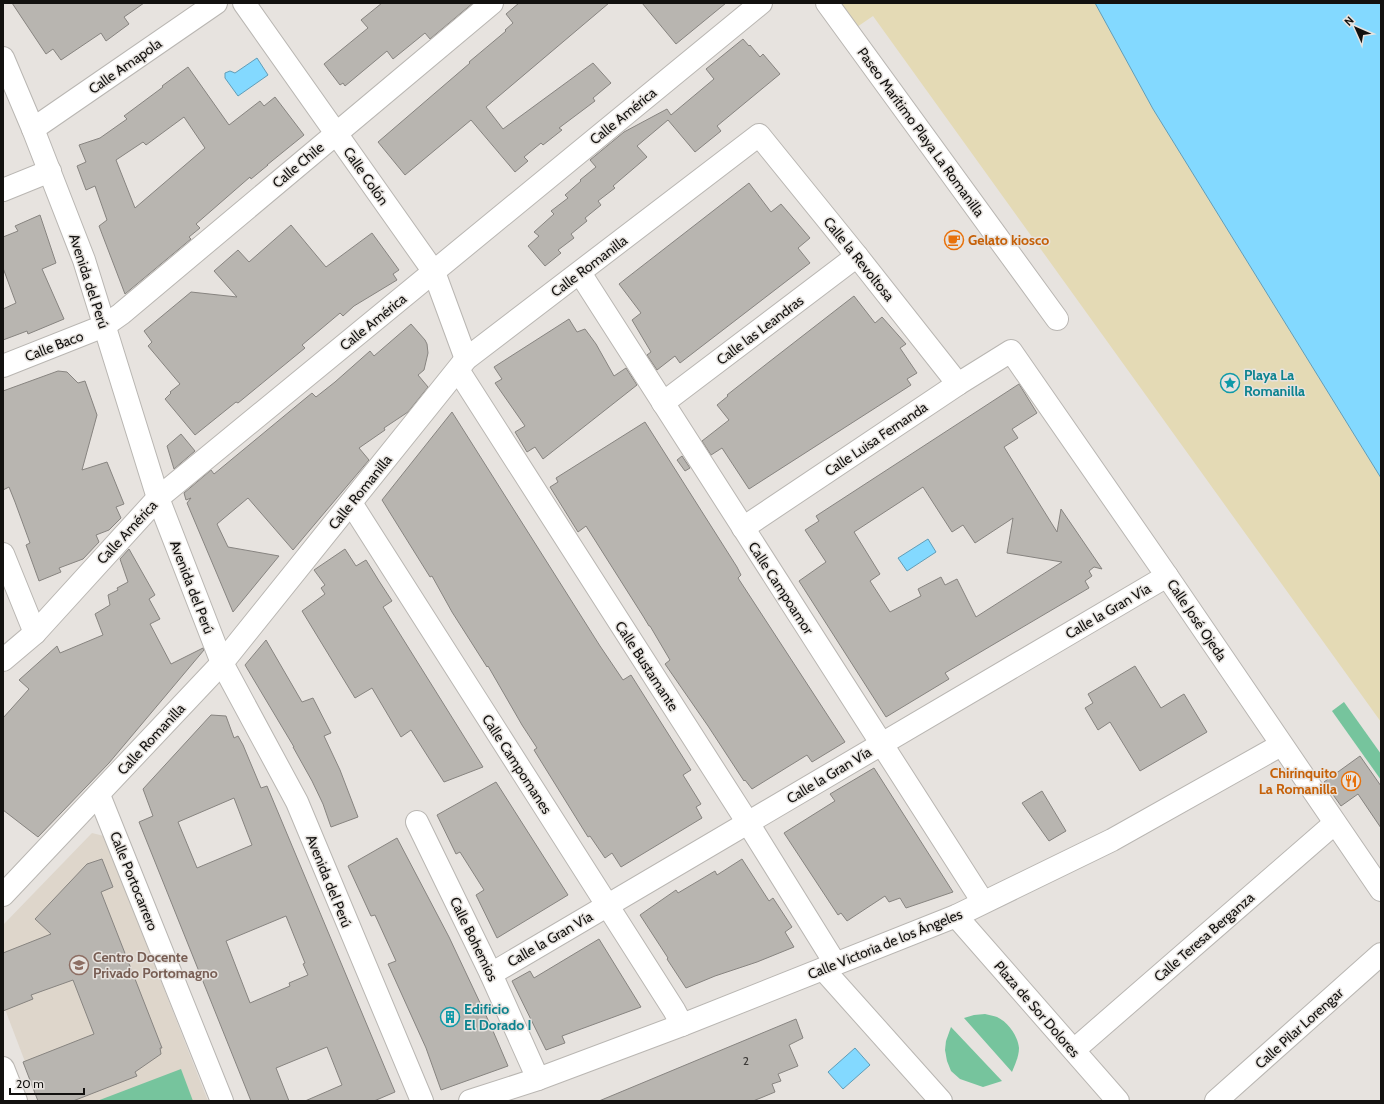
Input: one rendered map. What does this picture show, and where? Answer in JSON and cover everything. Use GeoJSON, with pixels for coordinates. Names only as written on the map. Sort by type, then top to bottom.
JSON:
{"type":"FeatureCollection","features":[{"type":"Feature","properties":{"kind":"street","name":"Calle Amapola"},"geometry":{"type":"LineString","coordinates":[[33,129],[216,3]]}},
{"type":"Feature","properties":{"kind":"street","name":"Calle Colón"},"geometry":{"type":"LineString","coordinates":[[244,3],[434,272],[462,365]]}},
{"type":"Feature","properties":{"kind":"street","name":"Calle Chile"},"geometry":{"type":"LineString","coordinates":[[104,326],[121,314],[492,3]]}},
{"type":"Feature","properties":{"kind":"street","name":"Calle América"},"geometry":{"type":"LineString","coordinates":[[3,660],[35,633],[158,498],[761,3]]}},
{"type":"Feature","properties":{"kind":"street","name":"Paseo Marítimo Playa La Romanilla"},"geometry":{"type":"LineString","coordinates":[[827,3],[1057,319]]}},
{"type":"Feature","properties":{"kind":"street","name":"Avenida del Perú"},"geometry":{"type":"LineString","coordinates":[[3,58],[50,171],[84,260],[158,498],[222,663],[297,802],[422,1101]]}},
{"type":"Feature","properties":{"kind":"street","name":"Calle la Revoltosa"},"geometry":{"type":"LineString","coordinates":[[759,134],[958,384]]}},
{"type":"Feature","properties":{"kind":"street","name":"Calle Romanilla"},"geometry":{"type":"LineString","coordinates":[[3,895],[222,663],[462,365],[759,134]]}},
{"type":"Feature","properties":{"kind":"street"},"geometry":{"type":"LineString","coordinates":[[3,190],[50,171]]}},
{"type":"Feature","properties":{"kind":"street","name":"Calle las Leandras"},"geometry":{"type":"LineString","coordinates":[[663,403],[857,256]]}},
{"type":"Feature","properties":{"kind":"street","name":"Calle Campoamor"},"geometry":{"type":"LineString","coordinates":[[580,273],[983,902]]}},
{"type":"Feature","properties":{"kind":"street","name":"Calle Baco"},"geometry":{"type":"LineString","coordinates":[[3,366],[104,326]]}},
{"type":"Feature","properties":{"kind":"street","name":"Calle Luisa Fernanda"},"geometry":{"type":"LineString","coordinates":[[743,528],[958,384],[1011,351]]}},
{"type":"Feature","properties":{"kind":"street","name":"Calle José Ojeda"},"geometry":{"type":"LineString","coordinates":[[1011,351],[1167,576],[1381,890]]}},
{"type":"Feature","properties":{"kind":"street","name":"Calle Bustamante"},"geometry":{"type":"LineString","coordinates":[[462,365],[748,823],[829,966]]}},
{"type":"Feature","properties":{"kind":"street","name":"Calle Campomanes"},"geometry":{"type":"LineString","coordinates":[[351,504],[674,1010],[682,1025]]}},
{"type":"Feature","properties":{"kind":"street"},"geometry":{"type":"LineString","coordinates":[[3,554],[35,633]]}},
{"type":"Feature","properties":{"kind":"street","name":"Calle la Gran Vía"},"geometry":{"type":"LineString","coordinates":[[491,974],[1167,576]]}},
{"type":"Feature","properties":{"kind":"street","name":"Calle Victoria de los Ángeles"},"geometry":{"type":"LineString","coordinates":[[470,1101],[538,1079],[682,1025],[956,916],[1112,840],[1281,745]]}},
{"type":"Feature","properties":{"kind":"street","name":"Calle Portocarrero"},"geometry":{"type":"LineString","coordinates":[[99,795],[222,1101]]}},
{"type":"Feature","properties":{"kind":"street","name":"Calle Bohemios"},"geometry":{"type":"LineString","coordinates":[[417,822],[491,974],[538,1079]]}},
{"type":"Feature","properties":{"kind":"street","name":"Calle Teresa Berganza"},"geometry":{"type":"LineString","coordinates":[[1074,1050],[1335,823]]}},
{"type":"Feature","properties":{"kind":"street","name":"Plaza de Sor Dolores"},"geometry":{"type":"LineString","coordinates":[[956,916],[1118,1101]]}},
{"type":"Feature","properties":{"kind":"street","name":"Calle Pilar Lorengar"},"geometry":{"type":"LineString","coordinates":[[1216,1101],[1381,954]]}},
{"type":"Feature","properties":{"kind":"street"},"geometry":{"type":"LineString","coordinates":[[829,966],[941,1101]]}},
{"type":"Feature","properties":{"kind":"street"},"geometry":{"type":"LineString","coordinates":[[3,1068],[16,1101]]}},
{"type":"Feature","properties":{"kind":"shaded area","name":"Centro Docente Privado Portomagno"},"geometry":{"type":"Polygon","coordinates":[[[92,833],[104,836],[208,1101],[40,1101],[3,1004],[3,925],[92,833]]]}},
{"type":"Feature","properties":{"kind":"green space"},"geometry":{"type":"Polygon","coordinates":[[[1344,702],[1381,754],[1381,780],[1332,711],[1344,702]]]}},
{"type":"Feature","properties":{"kind":"green space"},"geometry":{"type":"Polygon","coordinates":[[[985,1014],[997,1017],[1005,1022],[1017,1039],[1019,1051],[1012,1072],[964,1018],[985,1014]]]}},
{"type":"Feature","properties":{"kind":"green space"},"geometry":{"type":"Polygon","coordinates":[[[951,1027],[1002,1081],[983,1087],[960,1079],[951,1071],[945,1050],[946,1041],[951,1027]]]}},
{"type":"Feature","properties":{"kind":"green space"},"geometry":{"type":"Polygon","coordinates":[[[181,1069],[193,1101],[97,1101],[181,1069]]]}},
{"type":"Feature","properties":{"kind":"sand","name":"Playa La Romanilla"},"geometry":{"type":"Polygon","coordinates":[[[840,3],[1095,3],[1153,109],[1381,478],[1381,722],[873,16],[857,27],[840,3]]]}},
{"type":"Feature","properties":{"kind":"water"},"geometry":{"type":"Polygon","coordinates":[[[1095,3],[1381,3],[1381,478],[1153,109],[1095,3]]]}},
{"type":"Feature","properties":{"kind":"water"},"geometry":{"type":"Polygon","coordinates":[[[257,58],[268,75],[238,96],[225,78],[225,73],[230,71],[235,73],[257,58]]]}},
{"type":"Feature","properties":{"kind":"water"},"geometry":{"type":"Polygon","coordinates":[[[928,539],[936,552],[907,571],[898,558],[928,539]]]}},
{"type":"Feature","properties":{"kind":"water"},"geometry":{"type":"Polygon","coordinates":[[[855,1048],[870,1065],[843,1089],[828,1072],[855,1048]]]}},
{"type":"Feature","properties":{"kind":"building"},"geometry":{"type":"Polygon","coordinates":[[[12,3],[144,3],[124,17],[129,24],[106,41],[101,33],[61,60],[53,49],[46,54],[12,3]]]}},
{"type":"Feature","properties":{"kind":"building"},"geometry":{"type":"Polygon","coordinates":[[[382,3],[473,3],[430,39],[425,33],[393,59],[387,51],[345,86],[343,83],[340,85],[324,64],[368,28],[361,20],[382,3]]]}},
{"type":"Feature","properties":{"kind":"building"},"geometry":{"type":"Polygon","coordinates":[[[519,3],[609,3],[486,107],[503,129],[593,63],[611,83],[593,98],[595,101],[559,128],[562,130],[543,145],[541,143],[524,157],[528,161],[515,172],[471,120],[405,175],[378,142],[506,31],[505,30],[513,23],[506,14],[519,3]]]}},
{"type":"Feature","properties":{"kind":"building"},"geometry":{"type":"Polygon","coordinates":[[[642,3],[726,3],[676,44],[642,3]]]}},
{"type":"Feature","properties":{"kind":"building"},"geometry":{"type":"Polygon","coordinates":[[[743,39],[760,57],[763,54],[780,74],[717,126],[721,131],[695,152],[668,120],[637,146],[647,157],[613,186],[615,188],[598,201],[601,205],[585,218],[587,221],[571,234],[574,238],[558,250],[561,253],[545,266],[528,246],[539,236],[534,232],[554,214],[551,211],[568,198],[565,195],[596,167],[590,160],[624,132],[667,109],[671,115],[714,79],[706,69],[743,39]]]}},
{"type":"Feature","properties":{"kind":"building"},"geometry":{"type":"Polygon","coordinates":[[[188,67],[229,125],[260,101],[264,106],[275,97],[304,135],[251,179],[250,177],[196,224],[200,228],[189,237],[191,239],[125,294],[99,226],[107,220],[95,186],[86,190],[77,166],[86,162],[79,145],[100,138],[127,119],[124,116],[163,87],[162,86],[188,67]],[[184,117],[146,145],[143,142],[116,160],[135,208],[205,148],[184,117]]]}},
{"type":"Feature","properties":{"kind":"building"},"geometry":{"type":"Polygon","coordinates":[[[749,183],[771,212],[781,204],[810,238],[798,248],[810,263],[680,363],[675,356],[657,370],[647,355],[651,352],[632,320],[641,313],[619,284],[749,183]]]}},
{"type":"Feature","properties":{"kind":"building"},"geometry":{"type":"Polygon","coordinates":[[[40,215],[56,263],[42,269],[64,319],[28,334],[27,331],[3,340],[3,309],[16,303],[3,268],[3,237],[18,231],[15,226],[40,215]]]}},
{"type":"Feature","properties":{"kind":"building"},"geometry":{"type":"Polygon","coordinates":[[[291,225],[326,267],[372,233],[399,270],[393,274],[397,280],[354,306],[343,316],[340,313],[302,345],[305,348],[238,403],[236,402],[195,435],[165,399],[171,393],[170,392],[180,384],[148,346],[152,342],[144,331],[191,292],[237,297],[214,271],[238,250],[249,262],[291,225]]]}},
{"type":"Feature","properties":{"kind":"building"},"geometry":{"type":"Polygon","coordinates":[[[854,296],[875,323],[882,317],[906,344],[900,348],[917,373],[907,379],[911,385],[749,489],[722,448],[711,455],[702,441],[729,420],[717,405],[728,396],[727,395],[854,296]]]}},
{"type":"Feature","properties":{"kind":"building"},"geometry":{"type":"Polygon","coordinates":[[[569,319],[577,332],[585,329],[596,344],[614,376],[626,368],[637,385],[543,459],[535,447],[527,452],[515,432],[525,426],[495,383],[502,379],[494,367],[569,319]]]}},
{"type":"Feature","properties":{"kind":"building"},"geometry":{"type":"Polygon","coordinates":[[[411,324],[427,344],[428,353],[424,370],[418,375],[428,387],[408,412],[384,428],[385,430],[359,448],[369,460],[293,550],[248,498],[217,524],[228,547],[279,556],[233,612],[187,503],[191,498],[186,500],[184,493],[211,470],[214,474],[312,393],[316,397],[370,351],[374,356],[411,324]]]}},
{"type":"Feature","properties":{"kind":"building"},"geometry":{"type":"Polygon","coordinates":[[[58,371],[67,372],[78,383],[85,381],[97,415],[82,470],[107,462],[124,504],[116,507],[121,518],[109,530],[96,535],[99,542],[83,559],[59,568],[61,572],[39,581],[26,545],[30,543],[15,502],[9,487],[3,490],[3,391],[58,371]]]}},
{"type":"Feature","properties":{"kind":"building"},"geometry":{"type":"Polygon","coordinates":[[[1019,384],[1037,413],[1012,429],[1018,438],[1004,447],[1057,532],[1061,509],[1102,569],[1094,567],[1089,571],[1092,576],[1085,581],[1089,588],[945,673],[949,679],[886,717],[799,581],[826,562],[805,530],[819,521],[816,516],[1019,384]],[[923,487],[854,532],[880,574],[870,581],[890,612],[921,596],[918,589],[941,577],[945,585],[957,579],[976,617],[1062,562],[1007,553],[1013,518],[975,543],[963,525],[952,532],[923,487]]]}},
{"type":"Feature","properties":{"kind":"building"},"geometry":{"type":"Polygon","coordinates":[[[452,412],[600,646],[623,680],[631,675],[691,770],[683,775],[701,804],[696,807],[702,818],[621,867],[612,853],[605,858],[590,836],[588,837],[534,750],[537,748],[488,666],[487,667],[452,612],[432,576],[430,577],[382,500],[452,412]]]}},
{"type":"Feature","properties":{"kind":"building"},"geometry":{"type":"Polygon","coordinates":[[[645,422],[737,567],[741,575],[738,578],[845,742],[812,762],[807,755],[752,789],[745,780],[744,781],[665,664],[670,660],[586,526],[578,532],[550,487],[558,482],[556,478],[645,422]]]}},
{"type":"Feature","properties":{"kind":"building"},"geometry":{"type":"Polygon","coordinates":[[[181,434],[195,451],[174,469],[167,446],[181,434]]]}},
{"type":"Feature","properties":{"kind":"building"},"geometry":{"type":"Polygon","coordinates":[[[682,456],[690,468],[685,471],[677,460],[682,456]]]}},
{"type":"Feature","properties":{"kind":"building"},"geometry":{"type":"Polygon","coordinates":[[[129,549],[155,595],[149,599],[160,619],[150,624],[171,664],[203,648],[204,650],[109,763],[38,837],[3,810],[3,718],[29,689],[19,680],[57,646],[60,653],[103,635],[95,614],[110,605],[108,595],[118,590],[117,588],[128,582],[120,559],[129,549]]]}},
{"type":"Feature","properties":{"kind":"building"},"geometry":{"type":"Polygon","coordinates":[[[345,549],[356,566],[366,560],[392,601],[383,607],[483,767],[444,782],[411,730],[401,737],[372,688],[355,698],[302,611],[325,594],[321,588],[325,585],[314,570],[345,549]]]}},
{"type":"Feature","properties":{"kind":"building"},"geometry":{"type":"Polygon","coordinates":[[[266,640],[302,702],[313,698],[331,733],[324,736],[340,770],[358,817],[331,827],[323,804],[294,747],[245,665],[266,640]]]}},
{"type":"Feature","properties":{"kind":"building"},"geometry":{"type":"Polygon","coordinates":[[[1135,666],[1161,708],[1184,694],[1207,732],[1140,771],[1110,722],[1098,730],[1085,708],[1093,703],[1088,694],[1135,666]]]}},
{"type":"Feature","properties":{"kind":"building"},"geometry":{"type":"Polygon","coordinates":[[[211,715],[226,716],[234,738],[238,736],[243,745],[261,788],[267,786],[395,1092],[374,1101],[305,1101],[342,1085],[327,1047],[276,1068],[289,1101],[251,1101],[139,822],[153,816],[143,789],[211,715]],[[234,798],[178,822],[197,868],[252,845],[234,798]],[[286,916],[226,941],[250,1003],[290,986],[289,983],[308,975],[303,964],[305,963],[286,916]]]}},
{"type":"Feature","properties":{"kind":"building","name":"Chirinquito La Romanilla"},"geometry":{"type":"Polygon","coordinates":[[[1360,756],[1381,786],[1381,828],[1358,794],[1341,806],[1324,782],[1360,756]]]}},
{"type":"Feature","properties":{"kind":"building"},"geometry":{"type":"Polygon","coordinates":[[[874,768],[953,892],[906,908],[900,898],[889,902],[885,896],[847,921],[841,913],[838,915],[784,833],[835,801],[830,794],[874,768]]]}},
{"type":"Feature","properties":{"kind":"building"},"geometry":{"type":"Polygon","coordinates":[[[496,782],[568,895],[497,938],[476,895],[484,890],[460,852],[456,854],[437,815],[496,782]]]}},
{"type":"Feature","properties":{"kind":"building"},"geometry":{"type":"Polygon","coordinates":[[[1042,791],[1066,831],[1049,841],[1022,803],[1042,791]]]}},
{"type":"Feature","properties":{"kind":"building"},"geometry":{"type":"Polygon","coordinates":[[[397,838],[449,937],[508,1066],[441,1090],[426,1048],[388,964],[396,961],[375,915],[371,916],[348,866],[397,838]]]}},
{"type":"Feature","properties":{"kind":"building"},"geometry":{"type":"Polygon","coordinates":[[[102,859],[113,887],[101,892],[162,1048],[160,1048],[161,1054],[135,1072],[137,1076],[73,1101],[38,1101],[23,1062],[94,1034],[73,980],[31,995],[33,999],[3,1011],[3,953],[51,934],[35,919],[87,864],[102,859]]]}},
{"type":"Feature","properties":{"kind":"building"},"geometry":{"type":"Polygon","coordinates":[[[742,859],[769,901],[773,898],[792,927],[785,932],[794,947],[686,988],[640,915],[676,890],[678,893],[715,871],[717,875],[742,859]]]}},
{"type":"Feature","properties":{"kind":"building"},"geometry":{"type":"Polygon","coordinates":[[[599,939],[641,1007],[562,1036],[565,1043],[546,1050],[512,981],[530,971],[534,978],[599,939]]]}},
{"type":"Feature","properties":{"kind":"building"},"geometry":{"type":"Polygon","coordinates":[[[796,1019],[803,1038],[789,1045],[798,1066],[778,1074],[781,1081],[772,1084],[775,1092],[763,1097],[753,1101],[599,1101],[796,1019]]]}},
{"type":"Feature","properties":{"kind":"place","name":"Gelato kiosco"},"geometry":{"type":"Point","coordinates":[954,240]}},
{"type":"Feature","properties":{"kind":"place","name":"Playa La Romanilla"},"geometry":{"type":"Point","coordinates":[1230,383]}},
{"type":"Feature","properties":{"kind":"place","name":"Chirinquito La Romanilla"},"geometry":{"type":"Point","coordinates":[1351,781]}},
{"type":"Feature","properties":{"kind":"place","name":"Centro Docente Privado Portomagno"},"geometry":{"type":"Point","coordinates":[79,965]}},
{"type":"Feature","properties":{"kind":"place","name":"Edificio El Dorado I"},"geometry":{"type":"Point","coordinates":[450,1017]}}]}
